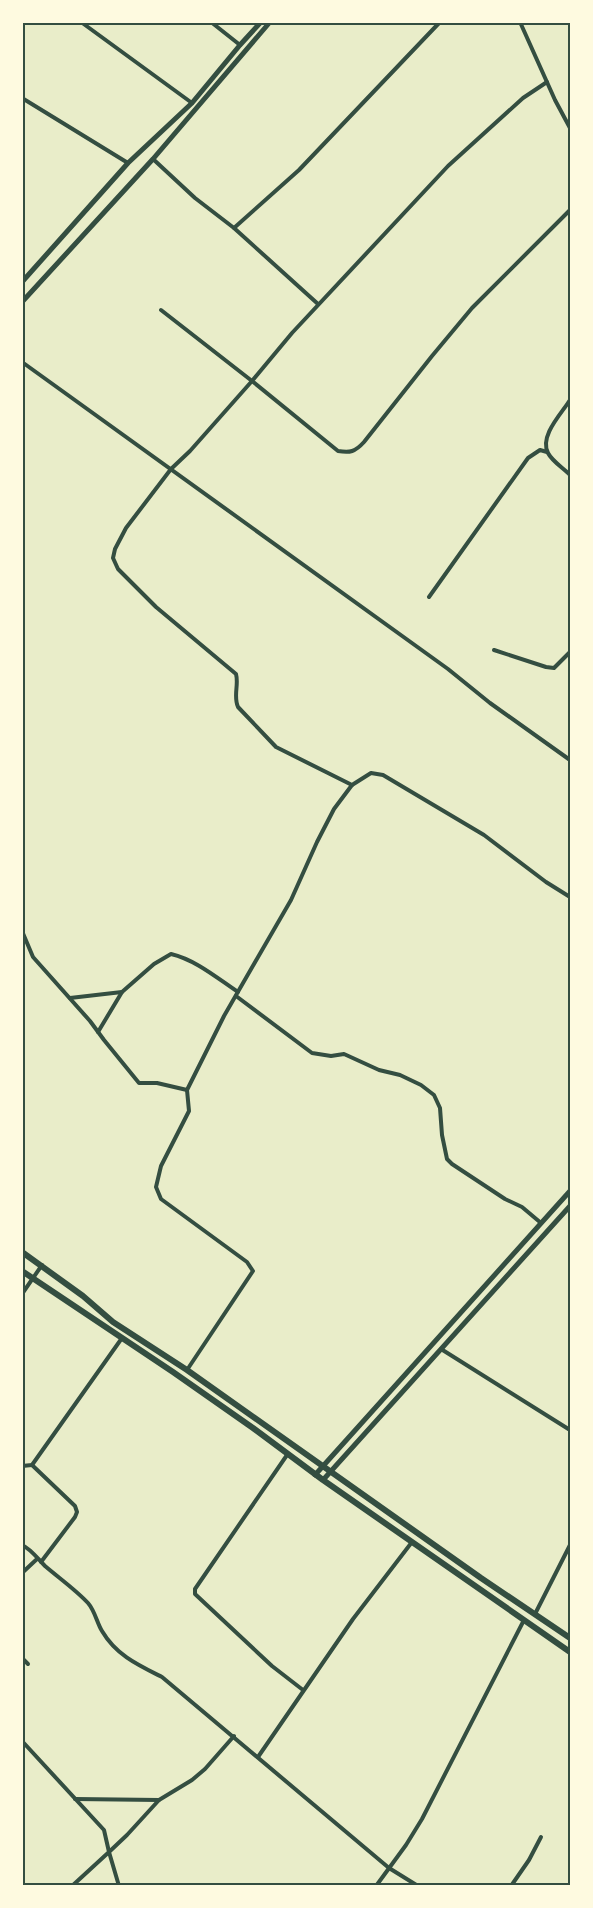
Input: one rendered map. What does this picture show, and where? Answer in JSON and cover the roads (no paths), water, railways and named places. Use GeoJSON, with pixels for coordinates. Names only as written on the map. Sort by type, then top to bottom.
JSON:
{"type":"FeatureCollection","features":[{"type":"Feature","properties":{"kind":"highway"},"geometry":{"type":"LineString","coordinates":[[22,1252],[83,1296],[113,1322],[187,1370],[570,1638]]}},
{"type":"Feature","properties":{"kind":"highway"},"geometry":{"type":"LineString","coordinates":[[22,1272],[253,1428],[323,1480],[570,1652]]}},
{"type":"Feature","properties":{"kind":"street"},"geometry":{"type":"LineString","coordinates":[[81,22],[192,103]]}},
{"type":"Feature","properties":{"kind":"street"},"geometry":{"type":"LineString","coordinates":[[210,22],[240,45]]}},
{"type":"Feature","properties":{"kind":"street"},"geometry":{"type":"LineString","coordinates":[[22,282],[128,163],[192,103],[261,22]]}},
{"type":"Feature","properties":{"kind":"street"},"geometry":{"type":"LineString","coordinates":[[22,302],[153,159],[270,22]]}},
{"type":"Feature","properties":{"kind":"street"},"geometry":{"type":"LineString","coordinates":[[234,228],[299,170],[440,22]]}},
{"type":"Feature","properties":{"kind":"street"},"geometry":{"type":"LineString","coordinates":[[520,22],[570,128]]}},
{"type":"Feature","properties":{"kind":"street"},"geometry":{"type":"LineString","coordinates":[[256,28],[261,33]]}},
{"type":"Feature","properties":{"kind":"street"},"geometry":{"type":"LineString","coordinates":[[352,784],[276,747],[238,707],[235,700],[238,680],[236,674],[156,608],[118,569],[113,558],[115,549],[126,528],[170,469],[190,450],[318,304],[448,166],[524,98],[547,82]]}},
{"type":"Feature","properties":{"kind":"street"},"geometry":{"type":"LineString","coordinates":[[22,98],[128,163]]}},
{"type":"Feature","properties":{"kind":"street"},"geometry":{"type":"LineString","coordinates":[[153,159],[195,198],[234,228],[318,304]]}},
{"type":"Feature","properties":{"kind":"street"},"geometry":{"type":"LineString","coordinates":[[161,310],[252,380],[338,451],[349,453],[358,449],[472,308],[570,210]]}},
{"type":"Feature","properties":{"kind":"street"},"geometry":{"type":"LineString","coordinates":[[22,362],[570,760]]}},
{"type":"Feature","properties":{"kind":"street"},"geometry":{"type":"LineString","coordinates":[[547,452],[548,434],[570,400]]}},
{"type":"Feature","properties":{"kind":"street"},"geometry":{"type":"LineString","coordinates":[[429,596],[528,458],[540,450],[547,452],[570,475]]}},
{"type":"Feature","properties":{"kind":"street"},"geometry":{"type":"LineString","coordinates":[[494,650],[554,668],[570,652]]}},
{"type":"Feature","properties":{"kind":"street"},"geometry":{"type":"LineString","coordinates":[[187,1370],[253,1271],[247,1262],[161,1199],[156,1188],[161,1166],[189,1111],[187,1090],[237,994],[290,900],[334,809],[352,784],[371,774],[383,775],[484,835],[546,882],[570,897]]}},
{"type":"Feature","properties":{"kind":"street"},"geometry":{"type":"LineString","coordinates":[[22,931],[33,957],[58,988],[70,998],[140,1083],[157,1083],[187,1090]]}},
{"type":"Feature","properties":{"kind":"street"},"geometry":{"type":"LineString","coordinates":[[98,1032],[122,992],[154,964],[171,954],[182,957],[193,962],[237,994],[312,1053],[331,1056],[344,1054],[379,1070],[400,1075],[434,1095],[440,1108],[442,1135],[447,1159],[506,1199],[522,1207],[541,1223]]}},
{"type":"Feature","properties":{"kind":"street"},"geometry":{"type":"LineString","coordinates":[[70,998],[122,992]]}},
{"type":"Feature","properties":{"kind":"street"},"geometry":{"type":"LineString","coordinates":[[316,1475],[322,1466],[343,1445],[570,1191]]}},
{"type":"Feature","properties":{"kind":"street"},"geometry":{"type":"LineString","coordinates":[[323,1480],[570,1206]]}},
{"type":"Feature","properties":{"kind":"street"},"geometry":{"type":"LineString","coordinates":[[22,1294],[42,1266]]}},
{"type":"Feature","properties":{"kind":"street"},"geometry":{"type":"LineString","coordinates":[[22,1466],[32,1465],[122,1338]]}},
{"type":"Feature","properties":{"kind":"street"},"geometry":{"type":"LineString","coordinates":[[441,1349],[570,1430]]}},
{"type":"Feature","properties":{"kind":"street"},"geometry":{"type":"LineString","coordinates":[[288,1454],[195,1589],[195,1594],[272,1666],[303,1690]]}},
{"type":"Feature","properties":{"kind":"street"},"geometry":{"type":"LineString","coordinates":[[22,1572],[39,1561],[77,1512],[75,1506],[32,1465]]}},
{"type":"Feature","properties":{"kind":"street"},"geometry":{"type":"LineString","coordinates":[[258,1757],[353,1620],[412,1542]]}},
{"type":"Feature","properties":{"kind":"street"},"geometry":{"type":"LineString","coordinates":[[22,1545],[29,1549],[39,1561],[90,1605],[106,1639],[129,1660],[162,1677],[389,1868],[418,1886]]}},
{"type":"Feature","properties":{"kind":"street"},"geometry":{"type":"LineString","coordinates":[[535,1614],[570,1545]]}},
{"type":"Feature","properties":{"kind":"street"},"geometry":{"type":"LineString","coordinates":[[376,1886],[406,1845],[422,1819],[524,1620]]}},
{"type":"Feature","properties":{"kind":"street"},"geometry":{"type":"LineString","coordinates":[[22,1658],[28,1664]]}},
{"type":"Feature","properties":{"kind":"street"},"geometry":{"type":"LineString","coordinates":[[72,1886],[122,1840],[159,1800],[192,1780],[205,1769],[234,1736]]}},
{"type":"Feature","properties":{"kind":"street"},"geometry":{"type":"LineString","coordinates":[[22,1741],[104,1830],[119,1886]]}},
{"type":"Feature","properties":{"kind":"street"},"geometry":{"type":"LineString","coordinates":[[75,1799],[159,1800]]}},
{"type":"Feature","properties":{"kind":"street"},"geometry":{"type":"LineString","coordinates":[[511,1886],[529,1860],[541,1837]]}}]}
